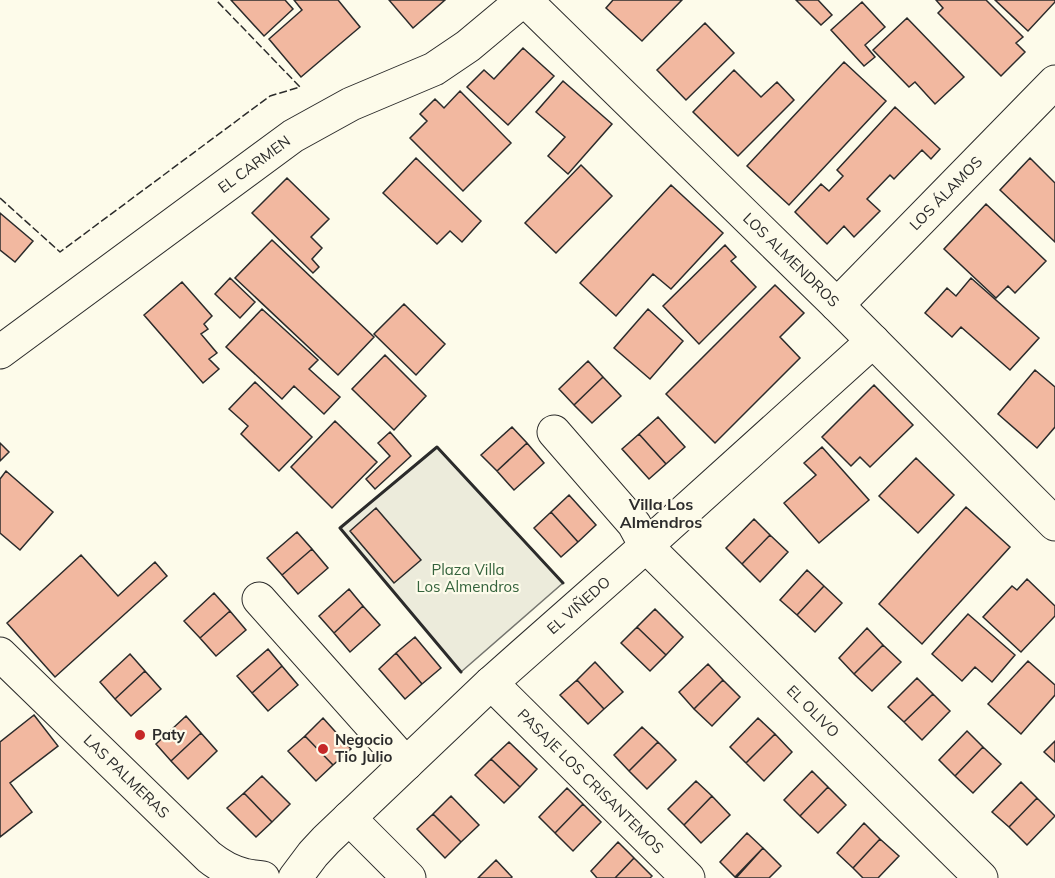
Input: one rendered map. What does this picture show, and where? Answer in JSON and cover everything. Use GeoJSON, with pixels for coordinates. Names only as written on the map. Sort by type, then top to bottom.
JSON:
{"type":"FeatureCollection","features":[{"type":"Feature","properties":{"kind":"street","name":"LOS ALMENDROS"},"geometry":{"type":"LineString","coordinates":[[524,0],[837,305],[1055,524]]}},
{"type":"Feature","properties":{"kind":"street","name":"EL CARMEN"},"geometry":{"type":"LineString","coordinates":[[0,352],[293,136],[351,104],[434,69],[468,46],[524,0]]}},
{"type":"Feature","properties":{"kind":"street","name":"LOS ÁLAMOS"},"geometry":{"type":"LineString","coordinates":[[837,305],[1055,82]]}},
{"type":"Feature","properties":{"kind":"street","name":"EL VIÑEDO"},"geometry":{"type":"LineString","coordinates":[[295,878],[313,854],[349,818],[491,683],[873,341]]}},
{"type":"Feature","properties":{"kind":"street","name":"EL OLIVO"},"geometry":{"type":"LineString","coordinates":[[554,432],[634,524],[646,546],[981,878]]}},
{"type":"Feature","properties":{"kind":"street"},"geometry":{"type":"LineString","coordinates":[[259,599],[406,764]]}},
{"type":"Feature","properties":{"kind":"street","name":"LAS PALMERAS"},"geometry":{"type":"LineString","coordinates":[[0,654],[209,857],[230,870],[263,878]]}},
{"type":"Feature","properties":{"kind":"street","name":"PASAJE LOS CRISANTEMOS"},"geometry":{"type":"LineString","coordinates":[[491,683],[688,878]]}},
{"type":"Feature","properties":{"kind":"street"},"geometry":{"type":"LineString","coordinates":[[349,818],[409,878]]}},
{"type":"Feature","properties":{"kind":"green space","name":"Plaza Villa Los Almendros"},"geometry":{"type":"Polygon","coordinates":[[[437,447],[563,583],[461,672],[340,528],[437,447]]]}},
{"type":"Feature","properties":{"kind":"building"},"geometry":{"type":"Polygon","coordinates":[[[231,0],[285,0],[293,9],[264,36],[231,0]]]}},
{"type":"Feature","properties":{"kind":"building"},"geometry":{"type":"Polygon","coordinates":[[[294,0],[338,0],[360,27],[301,77],[269,39],[302,10],[294,0]]]}},
{"type":"Feature","properties":{"kind":"building"},"geometry":{"type":"Polygon","coordinates":[[[389,0],[445,0],[413,28],[389,0]]]}},
{"type":"Feature","properties":{"kind":"building"},"geometry":{"type":"Polygon","coordinates":[[[613,0],[682,0],[642,41],[606,8],[613,0]]]}},
{"type":"Feature","properties":{"kind":"building"},"geometry":{"type":"Polygon","coordinates":[[[796,0],[818,0],[832,15],[821,25],[796,0]]]}},
{"type":"Feature","properties":{"kind":"building"},"geometry":{"type":"Polygon","coordinates":[[[936,0],[986,0],[1023,37],[1016,43],[1025,52],[1001,76],[938,13],[943,8],[936,0]]]}},
{"type":"Feature","properties":{"kind":"building"},"geometry":{"type":"Polygon","coordinates":[[[995,0],[1055,0],[1055,2],[1028,31],[995,0]]]}},
{"type":"Feature","properties":{"kind":"building"},"geometry":{"type":"Polygon","coordinates":[[[862,2],[885,27],[865,45],[875,57],[864,66],[831,30],[862,2]]]}},
{"type":"Feature","properties":{"kind":"building"},"geometry":{"type":"Polygon","coordinates":[[[907,18],[964,77],[935,104],[915,82],[909,87],[873,50],[907,18]]]}},
{"type":"Feature","properties":{"kind":"building"},"geometry":{"type":"Polygon","coordinates":[[[705,23],[734,53],[686,100],[657,70],[705,23]]]}},
{"type":"Feature","properties":{"kind":"building"},"geometry":{"type":"Polygon","coordinates":[[[523,48],[554,76],[508,125],[467,87],[484,70],[494,79],[523,48]]]}},
{"type":"Feature","properties":{"kind":"building"},"geometry":{"type":"Polygon","coordinates":[[[844,62],[886,101],[789,205],[747,166],[844,62]]]}},
{"type":"Feature","properties":{"kind":"building"},"geometry":{"type":"Polygon","coordinates":[[[734,70],[761,97],[777,82],[794,100],[738,156],[693,112],[734,70]]]}},
{"type":"Feature","properties":{"kind":"building"},"geometry":{"type":"Polygon","coordinates":[[[563,81],[612,124],[568,174],[548,156],[565,137],[536,112],[563,81]]]}},
{"type":"Feature","properties":{"kind":"building"},"geometry":{"type":"Polygon","coordinates":[[[460,91],[511,143],[463,191],[410,138],[427,121],[420,114],[435,99],[444,108],[460,91]]]}},
{"type":"Feature","properties":{"kind":"building"},"geometry":{"type":"Polygon","coordinates":[[[895,107],[940,149],[931,159],[922,150],[894,179],[890,175],[867,199],[880,211],[854,237],[844,226],[827,244],[795,212],[821,184],[829,191],[843,176],[837,170],[895,107]]]}},
{"type":"Feature","properties":{"kind":"building"},"geometry":{"type":"Polygon","coordinates":[[[416,158],[481,221],[462,242],[450,231],[437,244],[383,193],[416,158]]]}},
{"type":"Feature","properties":{"kind":"building"},"geometry":{"type":"Polygon","coordinates":[[[1030,158],[1055,183],[1055,242],[1000,190],[1030,158]]]}},
{"type":"Feature","properties":{"kind":"building"},"geometry":{"type":"Polygon","coordinates":[[[581,165],[612,196],[556,253],[525,223],[581,165]]]}},
{"type":"Feature","properties":{"kind":"building"},"geometry":{"type":"Polygon","coordinates":[[[287,178],[329,219],[311,237],[322,248],[312,259],[319,267],[313,273],[252,213],[287,178]]]}},
{"type":"Feature","properties":{"kind":"building"},"geometry":{"type":"Polygon","coordinates":[[[671,185],[723,233],[671,289],[653,274],[616,316],[580,283],[671,185]]]}},
{"type":"Feature","properties":{"kind":"building"},"geometry":{"type":"Polygon","coordinates":[[[986,204],[1046,261],[1015,293],[1008,286],[996,298],[944,249],[986,204]]]}},
{"type":"Feature","properties":{"kind":"building"},"geometry":{"type":"Polygon","coordinates":[[[0,213],[33,241],[15,262],[0,250],[0,213]]]}},
{"type":"Feature","properties":{"kind":"building"},"geometry":{"type":"Polygon","coordinates":[[[272,240],[374,337],[338,375],[235,278],[272,240]]]}},
{"type":"Feature","properties":{"kind":"building"},"geometry":{"type":"Polygon","coordinates":[[[725,245],[736,257],[731,261],[756,287],[699,344],[663,306],[725,245]]]}},
{"type":"Feature","properties":{"kind":"building"},"geometry":{"type":"Polygon","coordinates":[[[230,278],[255,302],[240,318],[215,294],[230,278]]]}},
{"type":"Feature","properties":{"kind":"building"},"geometry":{"type":"Polygon","coordinates":[[[971,278],[1039,338],[1010,370],[961,327],[952,337],[925,313],[947,288],[956,296],[971,278]]]}},
{"type":"Feature","properties":{"kind":"building"},"geometry":{"type":"Polygon","coordinates":[[[182,282],[212,316],[204,324],[208,329],[201,334],[217,353],[209,359],[219,369],[203,383],[144,315],[182,282]]]}},
{"type":"Feature","properties":{"kind":"building"},"geometry":{"type":"Polygon","coordinates":[[[775,285],[804,313],[780,337],[800,358],[715,443],[666,394],[775,285]]]}},
{"type":"Feature","properties":{"kind":"building"},"geometry":{"type":"Polygon","coordinates":[[[404,304],[445,344],[416,375],[374,334],[404,304]]]}},
{"type":"Feature","properties":{"kind":"building"},"geometry":{"type":"Polygon","coordinates":[[[262,309],[318,360],[309,369],[340,397],[324,414],[294,386],[282,399],[226,347],[262,309]]]}},
{"type":"Feature","properties":{"kind":"building"},"geometry":{"type":"Polygon","coordinates":[[[648,309],[683,341],[650,379],[614,348],[648,309]]]}},
{"type":"Feature","properties":{"kind":"building"},"geometry":{"type":"Polygon","coordinates":[[[385,355],[426,396],[394,430],[352,389],[385,355]]]}},
{"type":"Feature","properties":{"kind":"building"},"geometry":{"type":"Polygon","coordinates":[[[588,361],[603,377],[574,405],[559,389],[588,361]]]}},
{"type":"Feature","properties":{"kind":"building"},"geometry":{"type":"Polygon","coordinates":[[[1035,370],[1055,387],[1055,427],[1037,448],[998,414],[1035,370]]]}},
{"type":"Feature","properties":{"kind":"building"},"geometry":{"type":"Polygon","coordinates":[[[603,377],[621,396],[592,423],[574,405],[603,377]]]}},
{"type":"Feature","properties":{"kind":"building"},"geometry":{"type":"Polygon","coordinates":[[[255,382],[312,437],[279,471],[241,434],[248,426],[229,409],[255,382]]]}},
{"type":"Feature","properties":{"kind":"building"},"geometry":{"type":"Polygon","coordinates":[[[874,385],[913,425],[870,467],[860,457],[851,466],[822,437],[874,385]]]}},
{"type":"Feature","properties":{"kind":"building"},"geometry":{"type":"Polygon","coordinates":[[[658,417],[685,447],[666,464],[639,434],[658,417]]]}},
{"type":"Feature","properties":{"kind":"building"},"geometry":{"type":"Polygon","coordinates":[[[335,421],[377,462],[332,508],[291,467],[335,421]]]}},
{"type":"Feature","properties":{"kind":"building"},"geometry":{"type":"Polygon","coordinates":[[[512,427],[527,443],[497,471],[481,455],[512,427]]]}},
{"type":"Feature","properties":{"kind":"building"},"geometry":{"type":"Polygon","coordinates":[[[390,432],[411,456],[375,489],[366,479],[390,456],[378,443],[390,432]]]}},
{"type":"Feature","properties":{"kind":"building"},"geometry":{"type":"Polygon","coordinates":[[[639,434],[666,464],[649,479],[622,449],[639,434]]]}},
{"type":"Feature","properties":{"kind":"building"},"geometry":{"type":"Polygon","coordinates":[[[0,443],[9,452],[0,461],[0,443]]]}},
{"type":"Feature","properties":{"kind":"building"},"geometry":{"type":"Polygon","coordinates":[[[527,443],[544,463],[514,490],[497,471],[527,443]]]}},
{"type":"Feature","properties":{"kind":"building"},"geometry":{"type":"Polygon","coordinates":[[[822,447],[869,500],[819,543],[784,503],[816,475],[804,463],[822,447]]]}},
{"type":"Feature","properties":{"kind":"building"},"geometry":{"type":"Polygon","coordinates":[[[916,458],[954,495],[918,533],[879,496],[916,458]]]}},
{"type":"Feature","properties":{"kind":"building"},"geometry":{"type":"Polygon","coordinates":[[[6,471],[53,512],[20,550],[0,533],[0,479],[6,471]]]}},
{"type":"Feature","properties":{"kind":"building"},"geometry":{"type":"Polygon","coordinates":[[[569,495],[596,525],[578,542],[551,512],[569,495]]]}},
{"type":"Feature","properties":{"kind":"building"},"geometry":{"type":"Polygon","coordinates":[[[966,507],[1010,547],[922,644],[879,604],[966,507]]]}},
{"type":"Feature","properties":{"kind":"building"},"geometry":{"type":"Polygon","coordinates":[[[376,508],[421,560],[394,583],[350,531],[376,508]]]}},
{"type":"Feature","properties":{"kind":"building"},"geometry":{"type":"Polygon","coordinates":[[[551,512],[578,542],[561,557],[534,528],[551,512]]]}},
{"type":"Feature","properties":{"kind":"building"},"geometry":{"type":"Polygon","coordinates":[[[754,519],[770,535],[742,564],[726,548],[754,519]]]}},
{"type":"Feature","properties":{"kind":"building"},"geometry":{"type":"Polygon","coordinates":[[[297,532],[312,549],[282,575],[267,558],[297,532]]]}},
{"type":"Feature","properties":{"kind":"building"},"geometry":{"type":"Polygon","coordinates":[[[770,535],[788,552],[760,582],[742,564],[770,535]]]}},
{"type":"Feature","properties":{"kind":"building"},"geometry":{"type":"Polygon","coordinates":[[[312,549],[328,568],[298,594],[282,575],[312,549]]]}},
{"type":"Feature","properties":{"kind":"building"},"geometry":{"type":"Polygon","coordinates":[[[81,555],[118,596],[155,562],[167,576],[55,677],[7,623],[81,555]]]}},
{"type":"Feature","properties":{"kind":"building"},"geometry":{"type":"Polygon","coordinates":[[[807,570],[824,586],[797,615],[780,600],[807,570]]]}},
{"type":"Feature","properties":{"kind":"building"},"geometry":{"type":"Polygon","coordinates":[[[1027,579],[1055,606],[1055,616],[1021,652],[983,617],[1012,586],[1017,590],[1027,579]]]}},
{"type":"Feature","properties":{"kind":"building"},"geometry":{"type":"Polygon","coordinates":[[[824,586],[842,603],[815,632],[797,615],[824,586]]]}},
{"type":"Feature","properties":{"kind":"building"},"geometry":{"type":"Polygon","coordinates":[[[349,589],[363,606],[334,633],[319,616],[349,589]]]}},
{"type":"Feature","properties":{"kind":"building"},"geometry":{"type":"Polygon","coordinates":[[[214,593],[230,611],[200,638],[184,621],[214,593]]]}},
{"type":"Feature","properties":{"kind":"building"},"geometry":{"type":"Polygon","coordinates":[[[363,606],[380,625],[350,652],[334,633],[363,606]]]}},
{"type":"Feature","properties":{"kind":"building"},"geometry":{"type":"Polygon","coordinates":[[[655,609],[683,637],[666,655],[637,627],[655,609]]]}},
{"type":"Feature","properties":{"kind":"building"},"geometry":{"type":"Polygon","coordinates":[[[230,611],[246,630],[216,656],[200,638],[230,611]]]}},
{"type":"Feature","properties":{"kind":"building"},"geometry":{"type":"Polygon","coordinates":[[[968,614],[1015,655],[992,682],[975,667],[962,681],[932,654],[968,614]]]}},
{"type":"Feature","properties":{"kind":"building"},"geometry":{"type":"Polygon","coordinates":[[[637,627],[666,655],[650,671],[621,643],[637,627]]]}},
{"type":"Feature","properties":{"kind":"building"},"geometry":{"type":"Polygon","coordinates":[[[867,628],[883,645],[854,674],[839,658],[867,628]]]}},
{"type":"Feature","properties":{"kind":"building"},"geometry":{"type":"Polygon","coordinates":[[[415,637],[441,668],[422,684],[396,653],[415,637]]]}},
{"type":"Feature","properties":{"kind":"building"},"geometry":{"type":"Polygon","coordinates":[[[883,645],[901,662],[872,691],[854,674],[883,645]]]}},
{"type":"Feature","properties":{"kind":"building"},"geometry":{"type":"Polygon","coordinates":[[[268,649],[282,666],[252,693],[237,676],[268,649]]]}},
{"type":"Feature","properties":{"kind":"building"},"geometry":{"type":"Polygon","coordinates":[[[396,653],[422,684],[405,699],[379,669],[396,653]]]}},
{"type":"Feature","properties":{"kind":"building"},"geometry":{"type":"Polygon","coordinates":[[[130,654],[145,671],[115,699],[100,682],[130,654]]]}},
{"type":"Feature","properties":{"kind":"building"},"geometry":{"type":"Polygon","coordinates":[[[1028,661],[1055,685],[1055,695],[1021,734],[988,704],[1028,661]]]}},
{"type":"Feature","properties":{"kind":"building"},"geometry":{"type":"Polygon","coordinates":[[[595,662],[623,692],[604,709],[577,680],[595,662]]]}},
{"type":"Feature","properties":{"kind":"building"},"geometry":{"type":"Polygon","coordinates":[[[708,664],[723,680],[694,709],[679,692],[708,664]]]}},
{"type":"Feature","properties":{"kind":"building"},"geometry":{"type":"Polygon","coordinates":[[[282,666],[298,685],[268,711],[252,693],[282,666]]]}},
{"type":"Feature","properties":{"kind":"building"},"geometry":{"type":"Polygon","coordinates":[[[145,671],[161,689],[131,716],[115,699],[145,671]]]}},
{"type":"Feature","properties":{"kind":"building"},"geometry":{"type":"Polygon","coordinates":[[[917,678],[933,694],[904,722],[888,707],[917,678]]]}},
{"type":"Feature","properties":{"kind":"building"},"geometry":{"type":"Polygon","coordinates":[[[577,680],[604,709],[588,724],[560,695],[577,680]]]}},
{"type":"Feature","properties":{"kind":"building"},"geometry":{"type":"Polygon","coordinates":[[[723,680],[740,697],[712,726],[694,709],[723,680]]]}},
{"type":"Feature","properties":{"kind":"building"},"geometry":{"type":"Polygon","coordinates":[[[933,694],[950,711],[922,740],[904,722],[933,694]]]}},
{"type":"Feature","properties":{"kind":"building"},"geometry":{"type":"Polygon","coordinates":[[[34,715],[58,746],[10,783],[32,812],[0,837],[0,742],[34,715]]]}},
{"type":"Feature","properties":{"kind":"building"},"geometry":{"type":"Polygon","coordinates":[[[186,716],[201,733],[171,761],[156,744],[186,716]]]}},
{"type":"Feature","properties":{"kind":"building"},"geometry":{"type":"Polygon","coordinates":[[[323,718],[351,749],[333,765],[305,736],[323,718]]]}},
{"type":"Feature","properties":{"kind":"building"},"geometry":{"type":"Polygon","coordinates":[[[758,718],[775,734],[746,763],[730,747],[758,718]]]}},
{"type":"Feature","properties":{"kind":"building"},"geometry":{"type":"Polygon","coordinates":[[[642,727],[658,742],[629,771],[614,755],[642,727]]]}},
{"type":"Feature","properties":{"kind":"building"},"geometry":{"type":"Polygon","coordinates":[[[967,731],[983,747],[955,776],[939,760],[967,731]]]}},
{"type":"Feature","properties":{"kind":"building"},"geometry":{"type":"Polygon","coordinates":[[[201,733],[217,751],[188,779],[171,761],[201,733]]]}},
{"type":"Feature","properties":{"kind":"building"},"geometry":{"type":"Polygon","coordinates":[[[775,734],[792,752],[764,781],[746,763],[775,734]]]}},
{"type":"Feature","properties":{"kind":"building"},"geometry":{"type":"Polygon","coordinates":[[[305,736],[333,765],[316,781],[288,751],[305,736]]]}},
{"type":"Feature","properties":{"kind":"building"},"geometry":{"type":"Polygon","coordinates":[[[1055,741],[1055,762],[1044,752],[1055,741]]]}},
{"type":"Feature","properties":{"kind":"building"},"geometry":{"type":"Polygon","coordinates":[[[509,742],[537,769],[520,787],[491,759],[509,742]]]}},
{"type":"Feature","properties":{"kind":"building"},"geometry":{"type":"Polygon","coordinates":[[[658,742],[676,760],[647,789],[629,771],[658,742]]]}},
{"type":"Feature","properties":{"kind":"building"},"geometry":{"type":"Polygon","coordinates":[[[983,747],[1001,764],[973,793],[955,776],[983,747]]]}},
{"type":"Feature","properties":{"kind":"building"},"geometry":{"type":"Polygon","coordinates":[[[491,759],[520,787],[504,803],[475,775],[491,759]]]}},
{"type":"Feature","properties":{"kind":"building"},"geometry":{"type":"Polygon","coordinates":[[[812,771],[828,787],[800,816],[784,800],[812,771]]]}},
{"type":"Feature","properties":{"kind":"building"},"geometry":{"type":"Polygon","coordinates":[[[262,776],[290,804],[272,822],[244,793],[262,776]]]}},
{"type":"Feature","properties":{"kind":"building"},"geometry":{"type":"Polygon","coordinates":[[[696,781],[712,796],[684,825],[668,809],[696,781]]]}},
{"type":"Feature","properties":{"kind":"building"},"geometry":{"type":"Polygon","coordinates":[[[1021,782],[1037,798],[1009,827],[992,812],[1021,782]]]}},
{"type":"Feature","properties":{"kind":"building"},"geometry":{"type":"Polygon","coordinates":[[[828,787],[846,805],[818,833],[800,816],[828,787]]]}},
{"type":"Feature","properties":{"kind":"building"},"geometry":{"type":"Polygon","coordinates":[[[567,788],[583,804],[555,833],[539,817],[567,788]]]}},
{"type":"Feature","properties":{"kind":"building"},"geometry":{"type":"Polygon","coordinates":[[[244,793],[272,822],[256,837],[227,808],[244,793]]]}},
{"type":"Feature","properties":{"kind":"building"},"geometry":{"type":"Polygon","coordinates":[[[451,796],[479,825],[461,842],[433,814],[451,796]]]}},
{"type":"Feature","properties":{"kind":"building"},"geometry":{"type":"Polygon","coordinates":[[[712,796],[730,815],[701,843],[684,825],[712,796]]]}},
{"type":"Feature","properties":{"kind":"building"},"geometry":{"type":"Polygon","coordinates":[[[1037,798],[1055,816],[1027,845],[1009,827],[1037,798]]]}},
{"type":"Feature","properties":{"kind":"building"},"geometry":{"type":"Polygon","coordinates":[[[583,804],[601,822],[573,851],[555,833],[583,804]]]}},
{"type":"Feature","properties":{"kind":"building"},"geometry":{"type":"Polygon","coordinates":[[[433,814],[461,842],[445,858],[417,829],[433,814]]]}},
{"type":"Feature","properties":{"kind":"building"},"geometry":{"type":"Polygon","coordinates":[[[864,823],[880,839],[853,868],[837,853],[864,823]]]}},
{"type":"Feature","properties":{"kind":"building"},"geometry":{"type":"Polygon","coordinates":[[[747,833],[763,848],[735,877],[720,862],[747,833]]]}},
{"type":"Feature","properties":{"kind":"building"},"geometry":{"type":"Polygon","coordinates":[[[880,839],[899,856],[878,878],[863,878],[853,868],[880,839]]]}},
{"type":"Feature","properties":{"kind":"building"},"geometry":{"type":"Polygon","coordinates":[[[618,842],[634,858],[615,878],[597,878],[591,871],[618,842]]]}},
{"type":"Feature","properties":{"kind":"building"},"geometry":{"type":"Polygon","coordinates":[[[763,848],[781,866],[769,878],[736,878],[763,848]]]}},
{"type":"Feature","properties":{"kind":"building"},"geometry":{"type":"Polygon","coordinates":[[[634,858],[652,876],[650,878],[615,878],[634,858]]]}},
{"type":"Feature","properties":{"kind":"building"},"geometry":{"type":"Polygon","coordinates":[[[496,860],[511,878],[478,878],[496,860]]]}},
{"type":"Feature","properties":{"kind":"fence"},"geometry":{"type":"LineString","coordinates":[[0,198],[60,252],[270,96],[300,87],[216,0]]}},
{"type":"Feature","properties":{"kind":"wall"},"geometry":{"type":"LineString","coordinates":[[461,672],[340,528],[437,447],[563,583]]}},
{"type":"Feature","properties":{"kind":"place","name":"Paty"},"geometry":{"type":"Point","coordinates":[140,735]}},
{"type":"Feature","properties":{"kind":"place","name":"Negocio Tio Julio"},"geometry":{"type":"Point","coordinates":[323,749]}},
{"type":"Feature","properties":{"kind":"district","name":"Villa Los Almendros"},"geometry":{"type":"Point","coordinates":[661,513]}}]}
